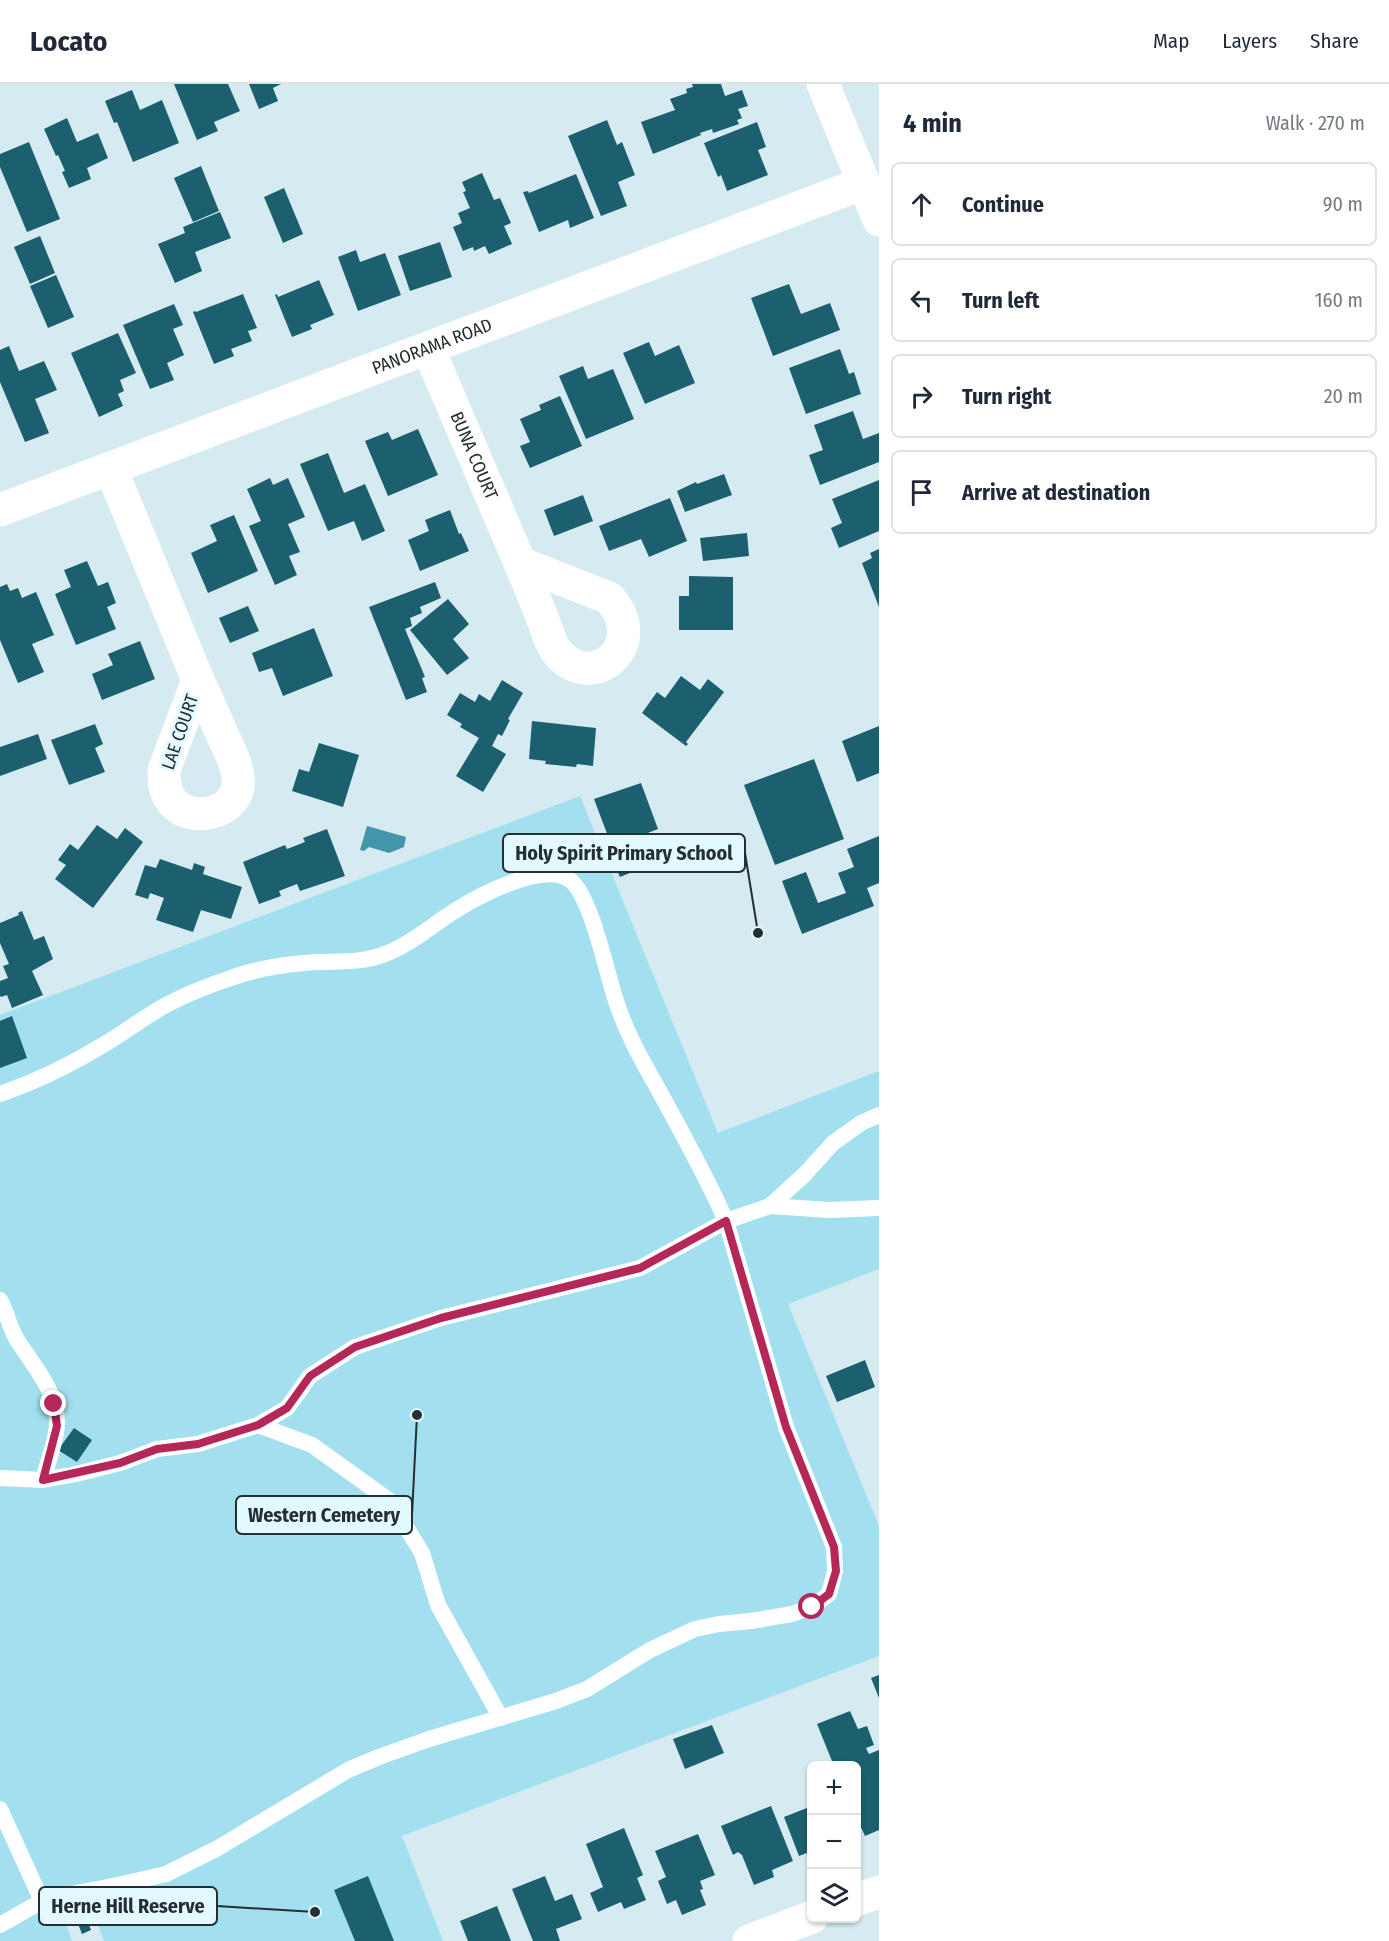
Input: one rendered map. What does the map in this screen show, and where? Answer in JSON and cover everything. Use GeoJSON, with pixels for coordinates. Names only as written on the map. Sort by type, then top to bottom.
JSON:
{"type":"FeatureCollection","features":[{"type":"Feature","properties":{"kind":"street"},"geometry":{"type":"LineString","coordinates":[[823,84],[879,219]]}},
{"type":"Feature","properties":{"kind":"street","name":"PANORAMA ROAD"},"geometry":{"type":"LineString","coordinates":[[0,510],[864,183]]}},
{"type":"Feature","properties":{"kind":"street","name":"BUNA COURT"},"geometry":{"type":"LineString","coordinates":[[428,348],[520,563]]}},
{"type":"Feature","properties":{"kind":"street","name":"LAE COURT"},"geometry":{"type":"LineString","coordinates":[[111,469],[198,680]]}},
{"type":"Feature","properties":{"kind":"street"},"geometry":{"type":"LineString","coordinates":[[861,1898],[879,1892]]}},
{"type":"Feature","properties":{"kind":"street"},"geometry":{"type":"LineString","coordinates":[[749,1941],[807,1919]]}},
{"type":"Feature","properties":{"kind":"lane"},"geometry":{"type":"LineString","coordinates":[[0,1094],[66,1066],[166,1005],[230,978],[272,966],[360,960],[383,955],[405,945],[456,910],[496,890],[539,875],[559,876],[570,880],[578,888],[588,910],[623,1023],[713,1191],[726,1221],[786,1427],[834,1547],[836,1571],[829,1594],[812,1607],[792,1614],[751,1621],[719,1623],[695,1629],[650,1650],[587,1689],[429,1739],[379,1756],[348,1770],[226,1843],[166,1874],[42,1901],[0,1925]]}},
{"type":"Feature","properties":{"kind":"lane"},"geometry":{"type":"LineString","coordinates":[[770,1206],[805,1174],[833,1143],[861,1123],[879,1115]]}},
{"type":"Feature","properties":{"kind":"lane"},"geometry":{"type":"LineString","coordinates":[[0,1478],[43,1480],[120,1463],[157,1449],[198,1444],[258,1425],[287,1408],[310,1376],[355,1347],[441,1318],[640,1268],[726,1221],[770,1206],[829,1210],[879,1209]]}},
{"type":"Feature","properties":{"kind":"lane"},"geometry":{"type":"LineString","coordinates":[[0,1300],[14,1335],[46,1382],[54,1404],[57,1426],[43,1480]]}},
{"type":"Feature","properties":{"kind":"lane"},"geometry":{"type":"LineString","coordinates":[[258,1425],[312,1445],[390,1501],[422,1553],[438,1605],[501,1718]]}},
{"type":"Feature","properties":{"kind":"lane"},"geometry":{"type":"LineString","coordinates":[[0,1809],[42,1901]]}},
{"type":"Feature","properties":{"kind":"shaded area"},"geometry":{"type":"Polygon","coordinates":[[[580,796],[718,1133],[879,1071],[879,1269],[788,1304],[879,1526],[879,1656],[402,1836],[443,1941],[104,1941],[89,1904],[63,1914],[72,1941],[0,1941],[0,1015],[580,796]]]}},
{"type":"Feature","properties":{"kind":"shaded area"},"geometry":{"type":"Polygon","coordinates":[[[367,826],[406,837],[404,847],[389,853],[369,847],[364,851],[360,850],[367,826]]]}},
{"type":"Feature","properties":{"kind":"building"},"geometry":{"type":"Polygon","coordinates":[[[174,84],[228,84],[240,111],[214,122],[218,131],[197,140],[174,84]]]}},
{"type":"Feature","properties":{"kind":"building"},"geometry":{"type":"Polygon","coordinates":[[[249,84],[281,84],[273,88],[278,101],[259,109],[249,84]]]}},
{"type":"Feature","properties":{"kind":"building"},"geometry":{"type":"Polygon","coordinates":[[[692,84],[721,84],[725,96],[742,90],[748,106],[738,109],[742,118],[737,120],[739,124],[713,133],[712,129],[700,133],[701,135],[653,154],[641,122],[675,110],[670,99],[687,93],[686,89],[693,87],[692,84]]]}},
{"type":"Feature","properties":{"kind":"building"},"geometry":{"type":"Polygon","coordinates":[[[132,90],[140,110],[162,100],[179,143],[133,162],[117,122],[114,123],[105,101],[132,90]]]}},
{"type":"Feature","properties":{"kind":"building"},"geometry":{"type":"Polygon","coordinates":[[[67,118],[77,142],[98,133],[108,158],[87,168],[91,179],[69,188],[62,172],[65,171],[44,129],[67,118]]]}},
{"type":"Feature","properties":{"kind":"building"},"geometry":{"type":"Polygon","coordinates":[[[607,120],[617,145],[622,142],[635,175],[618,182],[627,206],[601,216],[568,136],[607,120]]]}},
{"type":"Feature","properties":{"kind":"building"},"geometry":{"type":"Polygon","coordinates":[[[757,122],[766,147],[758,150],[768,175],[727,191],[721,175],[718,177],[704,143],[757,122]]]}},
{"type":"Feature","properties":{"kind":"building"},"geometry":{"type":"Polygon","coordinates":[[[29,142],[60,219],[27,232],[0,167],[0,154],[29,142]]]}},
{"type":"Feature","properties":{"kind":"building"},"geometry":{"type":"Polygon","coordinates":[[[201,166],[219,211],[193,222],[174,178],[201,166]]]}},
{"type":"Feature","properties":{"kind":"building"},"geometry":{"type":"Polygon","coordinates":[[[482,173],[494,200],[500,198],[511,223],[504,226],[512,244],[489,254],[485,246],[474,251],[473,247],[463,251],[453,227],[462,223],[458,213],[470,208],[463,192],[466,191],[462,182],[482,173]]]}},
{"type":"Feature","properties":{"kind":"building"},"geometry":{"type":"Polygon","coordinates":[[[576,174],[594,218],[570,228],[568,220],[539,232],[523,192],[528,191],[529,193],[576,174]]]}},
{"type":"Feature","properties":{"kind":"building"},"geometry":{"type":"Polygon","coordinates":[[[284,188],[303,234],[283,243],[264,197],[284,188]]]}},
{"type":"Feature","properties":{"kind":"building"},"geometry":{"type":"Polygon","coordinates":[[[220,212],[231,238],[195,252],[202,271],[175,283],[158,244],[185,233],[183,227],[220,212]]]}},
{"type":"Feature","properties":{"kind":"building"},"geometry":{"type":"Polygon","coordinates":[[[40,236],[55,273],[30,284],[14,247],[40,236]]]}},
{"type":"Feature","properties":{"kind":"building"},"geometry":{"type":"Polygon","coordinates":[[[440,242],[452,277],[410,291],[398,256],[440,242]]]}},
{"type":"Feature","properties":{"kind":"building"},"geometry":{"type":"Polygon","coordinates":[[[356,250],[360,262],[385,253],[401,295],[358,311],[338,257],[356,250]]]}},
{"type":"Feature","properties":{"kind":"building"},"geometry":{"type":"Polygon","coordinates":[[[56,275],[74,317],[48,328],[30,286],[56,275]]]}},
{"type":"Feature","properties":{"kind":"building"},"geometry":{"type":"Polygon","coordinates":[[[319,280],[334,315],[310,325],[312,329],[292,337],[275,295],[277,294],[278,297],[319,280]]]}},
{"type":"Feature","properties":{"kind":"building"},"geometry":{"type":"Polygon","coordinates":[[[789,284],[801,314],[830,303],[840,330],[773,356],[751,298],[789,284]]]}},
{"type":"Feature","properties":{"kind":"building"},"geometry":{"type":"Polygon","coordinates":[[[243,294],[257,328],[248,331],[252,341],[231,349],[234,356],[214,364],[193,312],[243,294]]]}},
{"type":"Feature","properties":{"kind":"building"},"geometry":{"type":"Polygon","coordinates":[[[174,304],[183,325],[173,329],[184,355],[167,363],[174,380],[150,389],[123,325],[174,304]]]}},
{"type":"Feature","properties":{"kind":"building"},"geometry":{"type":"Polygon","coordinates":[[[118,333],[136,373],[120,380],[124,391],[118,394],[123,406],[99,417],[71,353],[118,333]]]}},
{"type":"Feature","properties":{"kind":"building"},"geometry":{"type":"Polygon","coordinates":[[[649,342],[655,356],[679,345],[695,383],[645,404],[623,353],[649,342]]]}},
{"type":"Feature","properties":{"kind":"building"},"geometry":{"type":"Polygon","coordinates":[[[9,346],[19,371],[44,361],[57,390],[35,399],[49,433],[25,442],[0,382],[0,350],[9,346]]]}},
{"type":"Feature","properties":{"kind":"building"},"geometry":{"type":"Polygon","coordinates":[[[840,349],[849,374],[854,372],[861,394],[806,414],[789,368],[840,349]]]}},
{"type":"Feature","properties":{"kind":"building"},"geometry":{"type":"Polygon","coordinates":[[[583,366],[588,379],[613,369],[634,419],[586,439],[559,376],[583,366]]]}},
{"type":"Feature","properties":{"kind":"building"},"geometry":{"type":"Polygon","coordinates":[[[560,396],[582,446],[530,468],[520,446],[530,442],[520,419],[541,410],[539,405],[560,396]]]}},
{"type":"Feature","properties":{"kind":"building"},"geometry":{"type":"Polygon","coordinates":[[[853,411],[863,439],[879,433],[879,462],[820,485],[809,455],[823,450],[814,425],[853,411]]]}},
{"type":"Feature","properties":{"kind":"building"},"geometry":{"type":"Polygon","coordinates":[[[418,429],[438,475],[388,496],[365,441],[388,432],[392,440],[418,429]]]}},
{"type":"Feature","properties":{"kind":"building"},"geometry":{"type":"Polygon","coordinates":[[[328,453],[344,493],[365,484],[385,531],[362,541],[354,521],[328,531],[300,464],[328,453]]]}},
{"type":"Feature","properties":{"kind":"building"},"geometry":{"type":"Polygon","coordinates":[[[724,474],[732,495],[685,512],[677,491],[696,482],[697,484],[724,474]]]}},
{"type":"Feature","properties":{"kind":"building"},"geometry":{"type":"Polygon","coordinates":[[[270,478],[273,485],[288,478],[305,517],[288,524],[300,552],[289,556],[297,575],[275,585],[249,526],[261,521],[247,489],[270,478]]]}},
{"type":"Feature","properties":{"kind":"building"},"geometry":{"type":"Polygon","coordinates":[[[879,480],[879,531],[839,548],[831,528],[842,523],[832,499],[879,480]]]}},
{"type":"Feature","properties":{"kind":"building"},"geometry":{"type":"Polygon","coordinates":[[[583,495],[593,521],[554,536],[544,510],[583,495]]]}},
{"type":"Feature","properties":{"kind":"building"},"geometry":{"type":"Polygon","coordinates":[[[670,498],[687,541],[649,557],[641,539],[609,551],[599,526],[670,498]]]}},
{"type":"Feature","properties":{"kind":"building"},"geometry":{"type":"Polygon","coordinates":[[[450,510],[459,534],[461,533],[469,551],[420,571],[408,540],[429,531],[425,520],[450,510]]]}},
{"type":"Feature","properties":{"kind":"building"},"geometry":{"type":"Polygon","coordinates":[[[234,515],[258,571],[208,593],[191,553],[217,541],[210,525],[234,515]]]}},
{"type":"Feature","properties":{"kind":"building"},"geometry":{"type":"Polygon","coordinates":[[[747,533],[749,556],[703,561],[700,538],[747,533]]]}},
{"type":"Feature","properties":{"kind":"building"},"geometry":{"type":"Polygon","coordinates":[[[879,549],[879,607],[862,563],[872,558],[870,553],[879,549]]]}},
{"type":"Feature","properties":{"kind":"building"},"geometry":{"type":"Polygon","coordinates":[[[87,561],[98,586],[108,582],[116,603],[107,607],[116,629],[76,645],[55,594],[71,587],[64,570],[87,561]]]}},
{"type":"Feature","properties":{"kind":"building"},"geometry":{"type":"Polygon","coordinates":[[[689,576],[733,577],[733,630],[679,630],[679,596],[689,596],[689,576]]]}},
{"type":"Feature","properties":{"kind":"building"},"geometry":{"type":"Polygon","coordinates":[[[435,582],[441,598],[420,607],[422,613],[410,618],[412,626],[405,629],[425,677],[422,678],[427,692],[406,700],[369,607],[435,582]]]}},
{"type":"Feature","properties":{"kind":"building"},"geometry":{"type":"Polygon","coordinates":[[[7,584],[10,591],[18,588],[22,598],[36,592],[54,635],[32,644],[44,672],[18,683],[0,640],[0,587],[7,584]]]}},
{"type":"Feature","properties":{"kind":"building"},"geometry":{"type":"Polygon","coordinates":[[[448,599],[469,624],[453,639],[469,658],[447,675],[410,630],[448,599]]]}},
{"type":"Feature","properties":{"kind":"building"},"geometry":{"type":"Polygon","coordinates":[[[248,606],[259,631],[230,643],[219,618],[248,606]]]}},
{"type":"Feature","properties":{"kind":"building"},"geometry":{"type":"Polygon","coordinates":[[[314,628],[333,676],[283,696],[272,668],[259,672],[252,653],[314,628]]]}},
{"type":"Feature","properties":{"kind":"building"},"geometry":{"type":"Polygon","coordinates":[[[140,641],[155,679],[102,700],[92,674],[113,665],[108,654],[140,641]]]}},
{"type":"Feature","properties":{"kind":"building"},"geometry":{"type":"Polygon","coordinates":[[[681,676],[700,690],[708,679],[724,692],[686,742],[688,744],[686,746],[642,713],[657,692],[665,698],[681,676]]]}},
{"type":"Feature","properties":{"kind":"building"},"geometry":{"type":"Polygon","coordinates":[[[502,680],[523,693],[508,719],[510,720],[502,736],[498,734],[492,746],[506,754],[483,792],[456,776],[479,738],[460,727],[462,724],[447,715],[460,693],[475,702],[479,694],[490,701],[502,680]]]}},
{"type":"Feature","properties":{"kind":"building"},"geometry":{"type":"Polygon","coordinates":[[[532,721],[596,728],[593,766],[545,764],[546,761],[529,759],[532,721]]]}},
{"type":"Feature","properties":{"kind":"building"},"geometry":{"type":"Polygon","coordinates":[[[95,724],[103,744],[95,748],[105,772],[69,785],[51,740],[95,724]]]}},
{"type":"Feature","properties":{"kind":"building"},"geometry":{"type":"Polygon","coordinates":[[[879,726],[879,773],[857,782],[842,741],[879,726]]]}},
{"type":"Feature","properties":{"kind":"building"},"geometry":{"type":"Polygon","coordinates":[[[38,734],[47,759],[0,776],[0,747],[38,734]]]}},
{"type":"Feature","properties":{"kind":"building"},"geometry":{"type":"Polygon","coordinates":[[[319,743],[359,755],[343,807],[292,791],[299,769],[309,772],[319,743]]]}},
{"type":"Feature","properties":{"kind":"building"},"geometry":{"type":"Polygon","coordinates":[[[814,759],[844,839],[775,865],[744,785],[814,759]]]}},
{"type":"Feature","properties":{"kind":"building"},"geometry":{"type":"Polygon","coordinates":[[[641,783],[658,829],[612,847],[594,799],[641,783]]]}},
{"type":"Feature","properties":{"kind":"building"},"geometry":{"type":"Polygon","coordinates":[[[97,825],[117,839],[125,828],[143,842],[93,908],[55,879],[66,865],[58,860],[70,844],[78,850],[97,825]]]}},
{"type":"Feature","properties":{"kind":"building"},"geometry":{"type":"Polygon","coordinates":[[[327,829],[345,876],[300,891],[297,884],[279,891],[281,896],[259,904],[243,862],[285,845],[287,849],[305,842],[303,838],[327,829]]]}},
{"type":"Feature","properties":{"kind":"building"},"geometry":{"type":"Polygon","coordinates":[[[647,835],[657,862],[620,877],[608,850],[647,835]]]}},
{"type":"Feature","properties":{"kind":"building"},"geometry":{"type":"Polygon","coordinates":[[[879,836],[879,883],[867,888],[874,906],[802,934],[782,881],[806,872],[818,903],[846,893],[838,873],[854,867],[847,849],[879,836]]]}},
{"type":"Feature","properties":{"kind":"building"},"geometry":{"type":"Polygon","coordinates":[[[160,859],[192,870],[194,863],[205,867],[203,874],[242,887],[231,919],[201,910],[193,932],[156,920],[164,898],[150,893],[148,899],[135,895],[145,865],[156,868],[160,859]]]}},
{"type":"Feature","properties":{"kind":"building"},"geometry":{"type":"Polygon","coordinates":[[[22,911],[34,940],[44,936],[53,959],[32,971],[43,995],[12,1008],[7,995],[0,996],[0,981],[8,978],[3,966],[9,964],[0,943],[0,923],[19,915],[18,913],[22,911]]]}},
{"type":"Feature","properties":{"kind":"building"},"geometry":{"type":"Polygon","coordinates":[[[12,1016],[27,1058],[0,1068],[0,1021],[12,1016]]]}},
{"type":"Feature","properties":{"kind":"building"},"geometry":{"type":"Polygon","coordinates":[[[865,1360],[875,1387],[837,1402],[826,1376],[865,1360]]]}},
{"type":"Feature","properties":{"kind":"building"},"geometry":{"type":"Polygon","coordinates":[[[74,1428],[92,1440],[77,1462],[58,1450],[74,1428]]]}},
{"type":"Feature","properties":{"kind":"building"},"geometry":{"type":"Polygon","coordinates":[[[879,1675],[879,1698],[871,1678],[879,1675]]]}},
{"type":"Feature","properties":{"kind":"building"},"geometry":{"type":"Polygon","coordinates":[[[850,1711],[858,1729],[867,1726],[874,1745],[866,1748],[869,1754],[879,1750],[879,1830],[865,1836],[861,1827],[861,1761],[832,1761],[817,1724],[850,1711]]]}},
{"type":"Feature","properties":{"kind":"building"},"geometry":{"type":"Polygon","coordinates":[[[712,1725],[724,1753],[685,1769],[673,1739],[712,1725]]]}},
{"type":"Feature","properties":{"kind":"building"},"geometry":{"type":"Polygon","coordinates":[[[771,1806],[793,1861],[772,1870],[774,1877],[754,1885],[742,1855],[738,1852],[733,1855],[721,1826],[771,1806]]]}},
{"type":"Feature","properties":{"kind":"building"},"geometry":{"type":"Polygon","coordinates":[[[807,1808],[807,1853],[799,1856],[784,1817],[807,1808]]]}},
{"type":"Feature","properties":{"kind":"building"},"geometry":{"type":"Polygon","coordinates":[[[624,1828],[643,1875],[637,1878],[646,1900],[624,1909],[621,1902],[598,1912],[590,1893],[603,1887],[586,1844],[624,1828]]]}},
{"type":"Feature","properties":{"kind":"building"},"geometry":{"type":"Polygon","coordinates":[[[698,1834],[715,1875],[700,1881],[703,1889],[700,1890],[706,1905],[682,1915],[676,1900],[667,1904],[658,1881],[666,1877],[655,1851],[698,1834]]]}},
{"type":"Feature","properties":{"kind":"building"},"geometry":{"type":"Polygon","coordinates":[[[368,1876],[394,1941],[355,1941],[334,1890],[368,1876]]]}},
{"type":"Feature","properties":{"kind":"building"},"geometry":{"type":"Polygon","coordinates":[[[545,1876],[555,1901],[572,1894],[582,1919],[556,1929],[560,1941],[533,1941],[512,1889],[545,1876]]]}},
{"type":"Feature","properties":{"kind":"building"},"geometry":{"type":"Polygon","coordinates":[[[497,1906],[511,1941],[468,1941],[460,1921],[497,1906]]]}},
{"type":"Feature","properties":{"kind":"building"},"geometry":{"type":"Polygon","coordinates":[[[86,1917],[91,1930],[82,1934],[77,1921],[86,1917]]]}},
{"type":"Feature","properties":{"kind":"place","name":"Holy Spirit Primary School"},"geometry":{"type":"Point","coordinates":[758,933]}},
{"type":"Feature","properties":{"kind":"place","name":"Western Cemetery"},"geometry":{"type":"Point","coordinates":[417,1415]}},
{"type":"Feature","properties":{"kind":"place","name":"Herne Hill Reserve"},"geometry":{"type":"Point","coordinates":[315,1912]}},
{"type":"Feature","properties":{"kind":"route"},"geometry":{"type":"LineString","coordinates":[[54,1404],[57,1426],[43,1480],[120,1463],[157,1449],[198,1444],[258,1425],[287,1408],[310,1376],[355,1347],[441,1318],[640,1268],[726,1221],[786,1427],[834,1547],[836,1571],[829,1594],[812,1607]]}}]}
